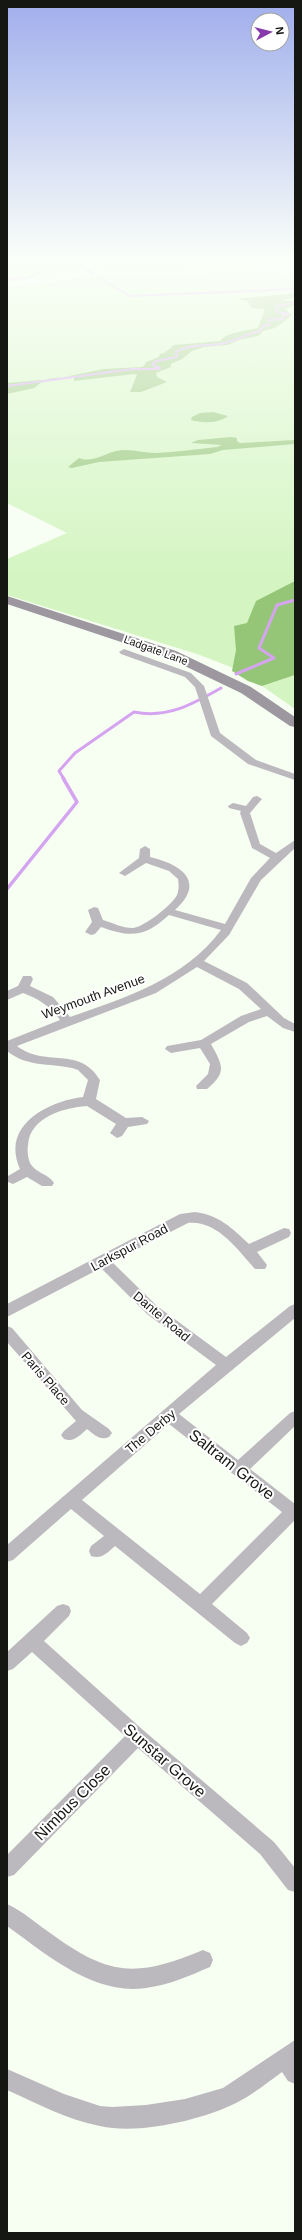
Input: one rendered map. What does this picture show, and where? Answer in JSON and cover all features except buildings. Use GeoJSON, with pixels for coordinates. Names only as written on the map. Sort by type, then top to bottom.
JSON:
{"type":"FeatureCollection","features":[{"type":"Feature","properties":{"kind":"main road","name":"Ladgate Lane"},"geometry":{"type":"LineString","coordinates":[[7,600],[171,654],[246,690],[295,723]]}},
{"type":"Feature","properties":{"kind":"street"},"geometry":{"type":"LineString","coordinates":[[124,652],[188,675],[198,686],[206,714],[215,734],[252,762],[295,777]]}},
{"type":"Feature","properties":{"kind":"street"},"geometry":{"type":"LineString","coordinates":[[257,799],[247,809],[246,817],[256,846],[277,858]]}},
{"type":"Feature","properties":{"kind":"street"},"geometry":{"type":"LineString","coordinates":[[233,806],[247,809]]}},
{"type":"Feature","properties":{"kind":"street","name":"Weymouth Avenue"},"geometry":{"type":"LineString","coordinates":[[7,1046],[67,1021],[127,1001],[161,986],[196,962],[228,928],[258,878],[277,858],[295,844]]}},
{"type":"Feature","properties":{"kind":"street"},"geometry":{"type":"LineString","coordinates":[[98,922],[123,931],[136,931],[149,927],[183,896],[185,888],[183,878],[168,866],[144,854],[125,873]]}},
{"type":"Feature","properties":{"kind":"street"},"geometry":{"type":"LineString","coordinates":[[94,910],[98,922]]}},
{"type":"Feature","properties":{"kind":"street"},"geometry":{"type":"LineString","coordinates":[[167,911],[228,928]]}},
{"type":"Feature","properties":{"kind":"street"},"geometry":{"type":"LineString","coordinates":[[91,932],[98,922]]}},
{"type":"Feature","properties":{"kind":"street"},"geometry":{"type":"LineString","coordinates":[[196,962],[244,986],[259,998],[279,1021],[295,1028]]}},
{"type":"Feature","properties":{"kind":"street"},"geometry":{"type":"LineString","coordinates":[[7,996],[25,983],[56,1004],[67,1021]]}},
{"type":"Feature","properties":{"kind":"street"},"geometry":{"type":"LineString","coordinates":[[171,1049],[204,1043],[246,1019],[269,1011]]}},
{"type":"Feature","properties":{"kind":"street"},"geometry":{"type":"LineString","coordinates":[[202,1086],[214,1076],[216,1064],[204,1043]]}},
{"type":"Feature","properties":{"kind":"street"},"geometry":{"type":"LineString","coordinates":[[7,1046],[21,1056],[32,1060],[71,1063],[87,1069],[94,1080],[89,1101]]}},
{"type":"Feature","properties":{"kind":"street"},"geometry":{"type":"LineString","coordinates":[[47,1183],[29,1170],[21,1158],[20,1142],[27,1127],[35,1118],[63,1104],[89,1101],[104,1108],[121,1128],[142,1121]]}},
{"type":"Feature","properties":{"kind":"street"},"geometry":{"type":"LineString","coordinates":[[13,1179],[29,1170]]}},
{"type":"Feature","properties":{"kind":"street","name":"Larkspur Road"},"geometry":{"type":"LineString","coordinates":[[7,1311],[185,1218],[194,1216],[212,1219],[219,1223],[260,1265]]}},
{"type":"Feature","properties":{"kind":"street"},"geometry":{"type":"LineString","coordinates":[[247,1251],[284,1233]]}},
{"type":"Feature","properties":{"kind":"street","name":"Dante Road"},"geometry":{"type":"LineString","coordinates":[[102,1261],[152,1310],[226,1365]]}},
{"type":"Feature","properties":{"kind":"street","name":"The Derby"},"geometry":{"type":"LineString","coordinates":[[7,1554],[226,1365],[295,1310]]}},
{"type":"Feature","properties":{"kind":"street","name":"Paris Place"},"geometry":{"type":"LineString","coordinates":[[7,1332],[77,1414],[104,1433]]}},
{"type":"Feature","properties":{"kind":"street","name":"Saltram Grove"},"geometry":{"type":"LineString","coordinates":[[169,1415],[294,1512]]}},
{"type":"Feature","properties":{"kind":"street"},"geometry":{"type":"LineString","coordinates":[[239,1469],[295,1417]]}},
{"type":"Feature","properties":{"kind":"street"},"geometry":{"type":"LineString","coordinates":[[69,1435],[87,1421]]}},
{"type":"Feature","properties":{"kind":"street"},"geometry":{"type":"LineString","coordinates":[[71,1500],[241,1638]]}},
{"type":"Feature","properties":{"kind":"street"},"geometry":{"type":"LineString","coordinates":[[200,1605],[294,1512]]}},
{"type":"Feature","properties":{"kind":"street"},"geometry":{"type":"LineString","coordinates":[[98,1551],[114,1536]]}},
{"type":"Feature","properties":{"kind":"street"},"geometry":{"type":"LineString","coordinates":[[7,1663],[63,1611]]}},
{"type":"Feature","properties":{"kind":"street","name":"Sunstar Grove"},"geometry":{"type":"LineString","coordinates":[[32,1641],[137,1736],[267,1848],[295,1883]]}},
{"type":"Feature","properties":{"kind":"street","name":"Nimbus Close"},"geometry":{"type":"LineString","coordinates":[[7,1868],[137,1736]]}},
{"type":"Feature","properties":{"kind":"street"},"geometry":{"type":"LineString","coordinates":[[7,1914],[83,1967],[108,1977],[127,1979],[159,1977],[185,1969],[204,1960]]}},
{"type":"Feature","properties":{"kind":"street"},"geometry":{"type":"LineString","coordinates":[[7,2079],[50,2099],[101,2116],[141,2116],[182,2111],[229,2096],[291,2061]]}},
{"type":"Feature","properties":{"kind":"green space"},"geometry":{"type":"Polygon","coordinates":[[[7,367],[295,367],[295,600],[241,671],[200,655],[7,595],[7,559],[67,533],[7,503],[7,367]]]}},
{"type":"Feature","properties":{"kind":"green space"},"geometry":{"type":"Polygon","coordinates":[[[171,367],[156,373],[157,377],[167,382],[141,392],[130,392],[137,375],[134,374],[74,381],[74,376],[63,377],[104,369],[171,367]]]}},
{"type":"Feature","properties":{"kind":"green space"},"geometry":{"type":"Polygon","coordinates":[[[63,377],[54,379],[45,380],[46,379],[63,377]]]}},
{"type":"Feature","properties":{"kind":"green space"},"geometry":{"type":"Polygon","coordinates":[[[45,380],[34,388],[7,394],[7,383],[45,380]]]}},
{"type":"Feature","properties":{"kind":"green space"},"geometry":{"type":"Polygon","coordinates":[[[213,412],[228,416],[215,422],[200,422],[191,420],[192,417],[200,413],[213,412]]]}},
{"type":"Feature","properties":{"kind":"green space"},"geometry":{"type":"Polygon","coordinates":[[[231,437],[237,438],[237,441],[240,443],[295,440],[295,444],[223,450],[210,454],[99,462],[72,468],[68,467],[79,458],[93,459],[121,450],[156,453],[217,447],[222,445],[191,443],[198,440],[231,437]]]}},
{"type":"Feature","properties":{"kind":"green space"},"geometry":{"type":"Polygon","coordinates":[[[295,581],[295,675],[262,686],[248,681],[232,671],[236,650],[234,626],[247,623],[256,601],[295,581]]]}},
{"type":"Feature","properties":{"kind":"green space"},"geometry":{"type":"Polygon","coordinates":[[[295,675],[295,709],[262,686],[295,675]]]}},
{"type":"Feature","properties":{"kind":"waterway"},"geometry":{"type":"LineString","coordinates":[[7,386],[133,369],[160,368],[156,367]]}},
{"type":"Feature","properties":{"kind":"waterway"},"geometry":{"type":"LineString","coordinates":[[236,674],[274,658],[259,648],[277,605],[295,600]]}},
{"type":"Feature","properties":{"kind":"waterway"},"geometry":{"type":"LineString","coordinates":[[64,779],[59,771],[75,753],[134,712],[146,714],[169,712],[190,704],[221,688]]}},
{"type":"Feature","properties":{"kind":"waterway"},"geometry":{"type":"LineString","coordinates":[[7,889],[77,802],[63,778]]}}]}
